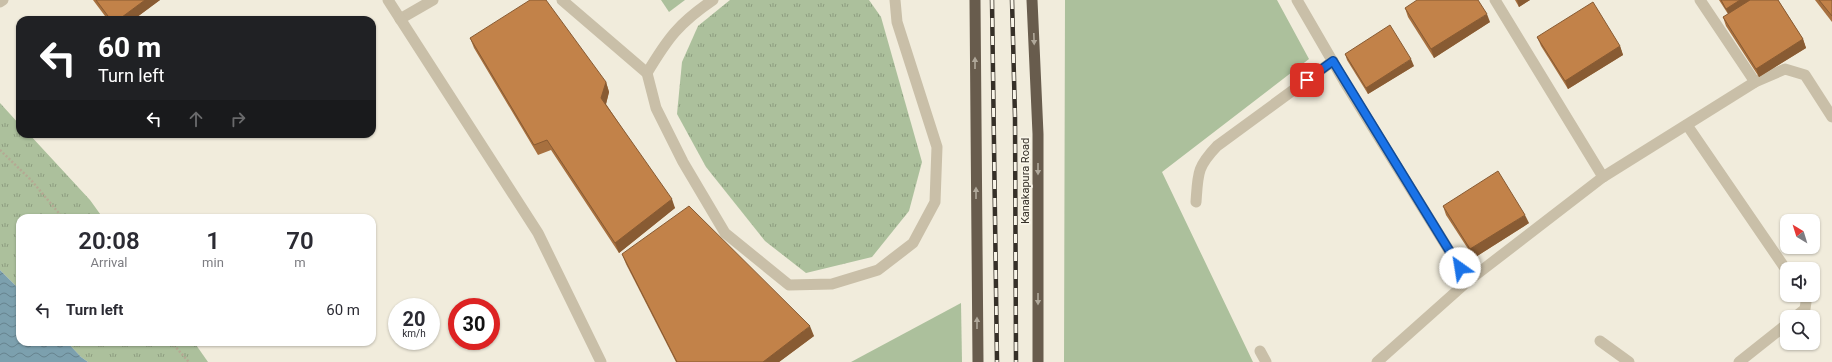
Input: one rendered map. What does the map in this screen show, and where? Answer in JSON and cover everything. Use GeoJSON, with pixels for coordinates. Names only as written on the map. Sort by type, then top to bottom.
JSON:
{"type":"FeatureCollection","features":[{"type":"Feature","properties":{"kind":"highway"},"geometry":{"type":"LineString","coordinates":[[975,0],[978,362]]}},
{"type":"Feature","properties":{"kind":"highway","name":"Kanakapura Road"},"geometry":{"type":"LineString","coordinates":[[1032,0],[1038,134],[1038,362]]}},
{"type":"Feature","properties":{"kind":"street"},"geometry":{"type":"LineString","coordinates":[[388,0],[538,233],[600,362]]}},
{"type":"Feature","properties":{"kind":"street"},"geometry":{"type":"LineString","coordinates":[[400,19],[433,0]]}},
{"type":"Feature","properties":{"kind":"street"},"geometry":{"type":"LineString","coordinates":[[562,0],[647,73],[656,108],[684,162],[725,233],[789,285],[832,284],[878,270],[913,243],[935,202],[937,147],[897,22],[895,0]]}},
{"type":"Feature","properties":{"kind":"street"},"geometry":{"type":"LineString","coordinates":[[647,73],[666,42],[690,16],[713,0]]}},
{"type":"Feature","properties":{"kind":"street"},"geometry":{"type":"LineString","coordinates":[[1297,0],[1468,281]]}},
{"type":"Feature","properties":{"kind":"street"},"geometry":{"type":"LineString","coordinates":[[1494,0],[1603,177]]}},
{"type":"Feature","properties":{"kind":"street"},"geometry":{"type":"LineString","coordinates":[[1700,0],[1755,82]]}},
{"type":"Feature","properties":{"kind":"street"},"geometry":{"type":"LineString","coordinates":[[1196,202],[1198,173],[1204,160],[1217,146],[1333,61]]}},
{"type":"Feature","properties":{"kind":"street"},"geometry":{"type":"LineString","coordinates":[[1377,362],[1468,281],[1603,177],[1755,82],[1785,69],[1805,75],[1832,117]]}},
{"type":"Feature","properties":{"kind":"street"},"geometry":{"type":"LineString","coordinates":[[1686,125],[1781,262]]}},
{"type":"Feature","properties":{"kind":"street"},"geometry":{"type":"LineString","coordinates":[[1739,362],[1780,330]]}},
{"type":"Feature","properties":{"kind":"street"},"geometry":{"type":"LineString","coordinates":[[1600,341],[1629,362]]}},
{"type":"Feature","properties":{"kind":"street"},"geometry":{"type":"LineString","coordinates":[[1260,351],[1266,362]]}},
{"type":"Feature","properties":{"kind":"path"},"geometry":{"type":"LineString","coordinates":[[0,150],[31,180],[60,214]]}},
{"type":"Feature","properties":{"kind":"path"},"geometry":{"type":"LineString","coordinates":[[175,346],[189,362]]}},
{"type":"Feature","properties":{"kind":"green space"},"geometry":{"type":"Polygon","coordinates":[[[661,0],[685,0],[669,12],[661,0]]]}},
{"type":"Feature","properties":{"kind":"green space"},"geometry":{"type":"Polygon","coordinates":[[[730,0],[869,0],[881,17],[922,162],[909,211],[872,257],[806,273],[765,241],[706,167],[677,114],[682,62],[698,26],[730,0]]]}},
{"type":"Feature","properties":{"kind":"green space"},"geometry":{"type":"Polygon","coordinates":[[[1065,0],[1277,0],[1309,59],[1162,172],[1253,362],[1064,362],[1065,0]]]}},
{"type":"Feature","properties":{"kind":"green space"},"geometry":{"type":"Polygon","coordinates":[[[0,103],[16,121],[16,138],[33,138],[90,200],[100,214],[16,214],[16,286],[0,270],[0,103]]]}},
{"type":"Feature","properties":{"kind":"green space"},"geometry":{"type":"Polygon","coordinates":[[[961,303],[962,362],[851,362],[961,303]]]}},
{"type":"Feature","properties":{"kind":"green space"},"geometry":{"type":"Polygon","coordinates":[[[71,346],[197,346],[208,362],[88,362],[71,346]]]}},
{"type":"Feature","properties":{"kind":"water"},"geometry":{"type":"Polygon","coordinates":[[[0,270],[16,286],[16,346],[71,346],[88,362],[0,362],[0,270]]]}},
{"type":"Feature","properties":{"kind":"building"},"geometry":{"type":"Polygon","coordinates":[[[96,0],[145,0],[123,16],[108,16],[96,0]]]}},
{"type":"Feature","properties":{"kind":"building"},"geometry":{"type":"Polygon","coordinates":[[[530,0],[546,0],[606,82],[601,98],[672,199],[615,243],[547,140],[534,145],[470,38],[530,0]]]}},
{"type":"Feature","properties":{"kind":"building"},"geometry":{"type":"Polygon","coordinates":[[[1417,0],[1478,0],[1487,14],[1431,49],[1405,8],[1417,0]]]}},
{"type":"Feature","properties":{"kind":"building"},"geometry":{"type":"Polygon","coordinates":[[[1721,0],[1740,0],[1726,9],[1721,0]]]}},
{"type":"Feature","properties":{"kind":"building"},"geometry":{"type":"Polygon","coordinates":[[[1750,0],[1778,0],[1803,39],[1756,69],[1723,17],[1750,0]]]}},
{"type":"Feature","properties":{"kind":"building"},"geometry":{"type":"Polygon","coordinates":[[[1819,0],[1832,0],[1832,16],[1819,0]]]}},
{"type":"Feature","properties":{"kind":"building"},"geometry":{"type":"Polygon","coordinates":[[[1593,2],[1620,46],[1565,81],[1537,37],[1593,2]]]}},
{"type":"Feature","properties":{"kind":"building"},"geometry":{"type":"Polygon","coordinates":[[[1390,25],[1411,59],[1366,88],[1345,54],[1390,25]]]}},
{"type":"Feature","properties":{"kind":"building"},"geometry":{"type":"Polygon","coordinates":[[[1498,171],[1525,215],[1470,249],[1443,206],[1498,171]]]}},
{"type":"Feature","properties":{"kind":"building"},"geometry":{"type":"Polygon","coordinates":[[[689,206],[810,326],[763,362],[677,362],[622,254],[689,206]]]}},
{"type":"Feature","properties":{"kind":"railway"},"geometry":{"type":"LineString","coordinates":[[992,0],[997,362]]}},
{"type":"Feature","properties":{"kind":"railway"},"geometry":{"type":"LineString","coordinates":[[1012,0],[1015,117],[1016,362]]}},
{"type":"Feature","properties":{"kind":"route"},"geometry":{"type":"LineString","coordinates":[[1307,80],[1333,61],[1460,268]]}}]}
